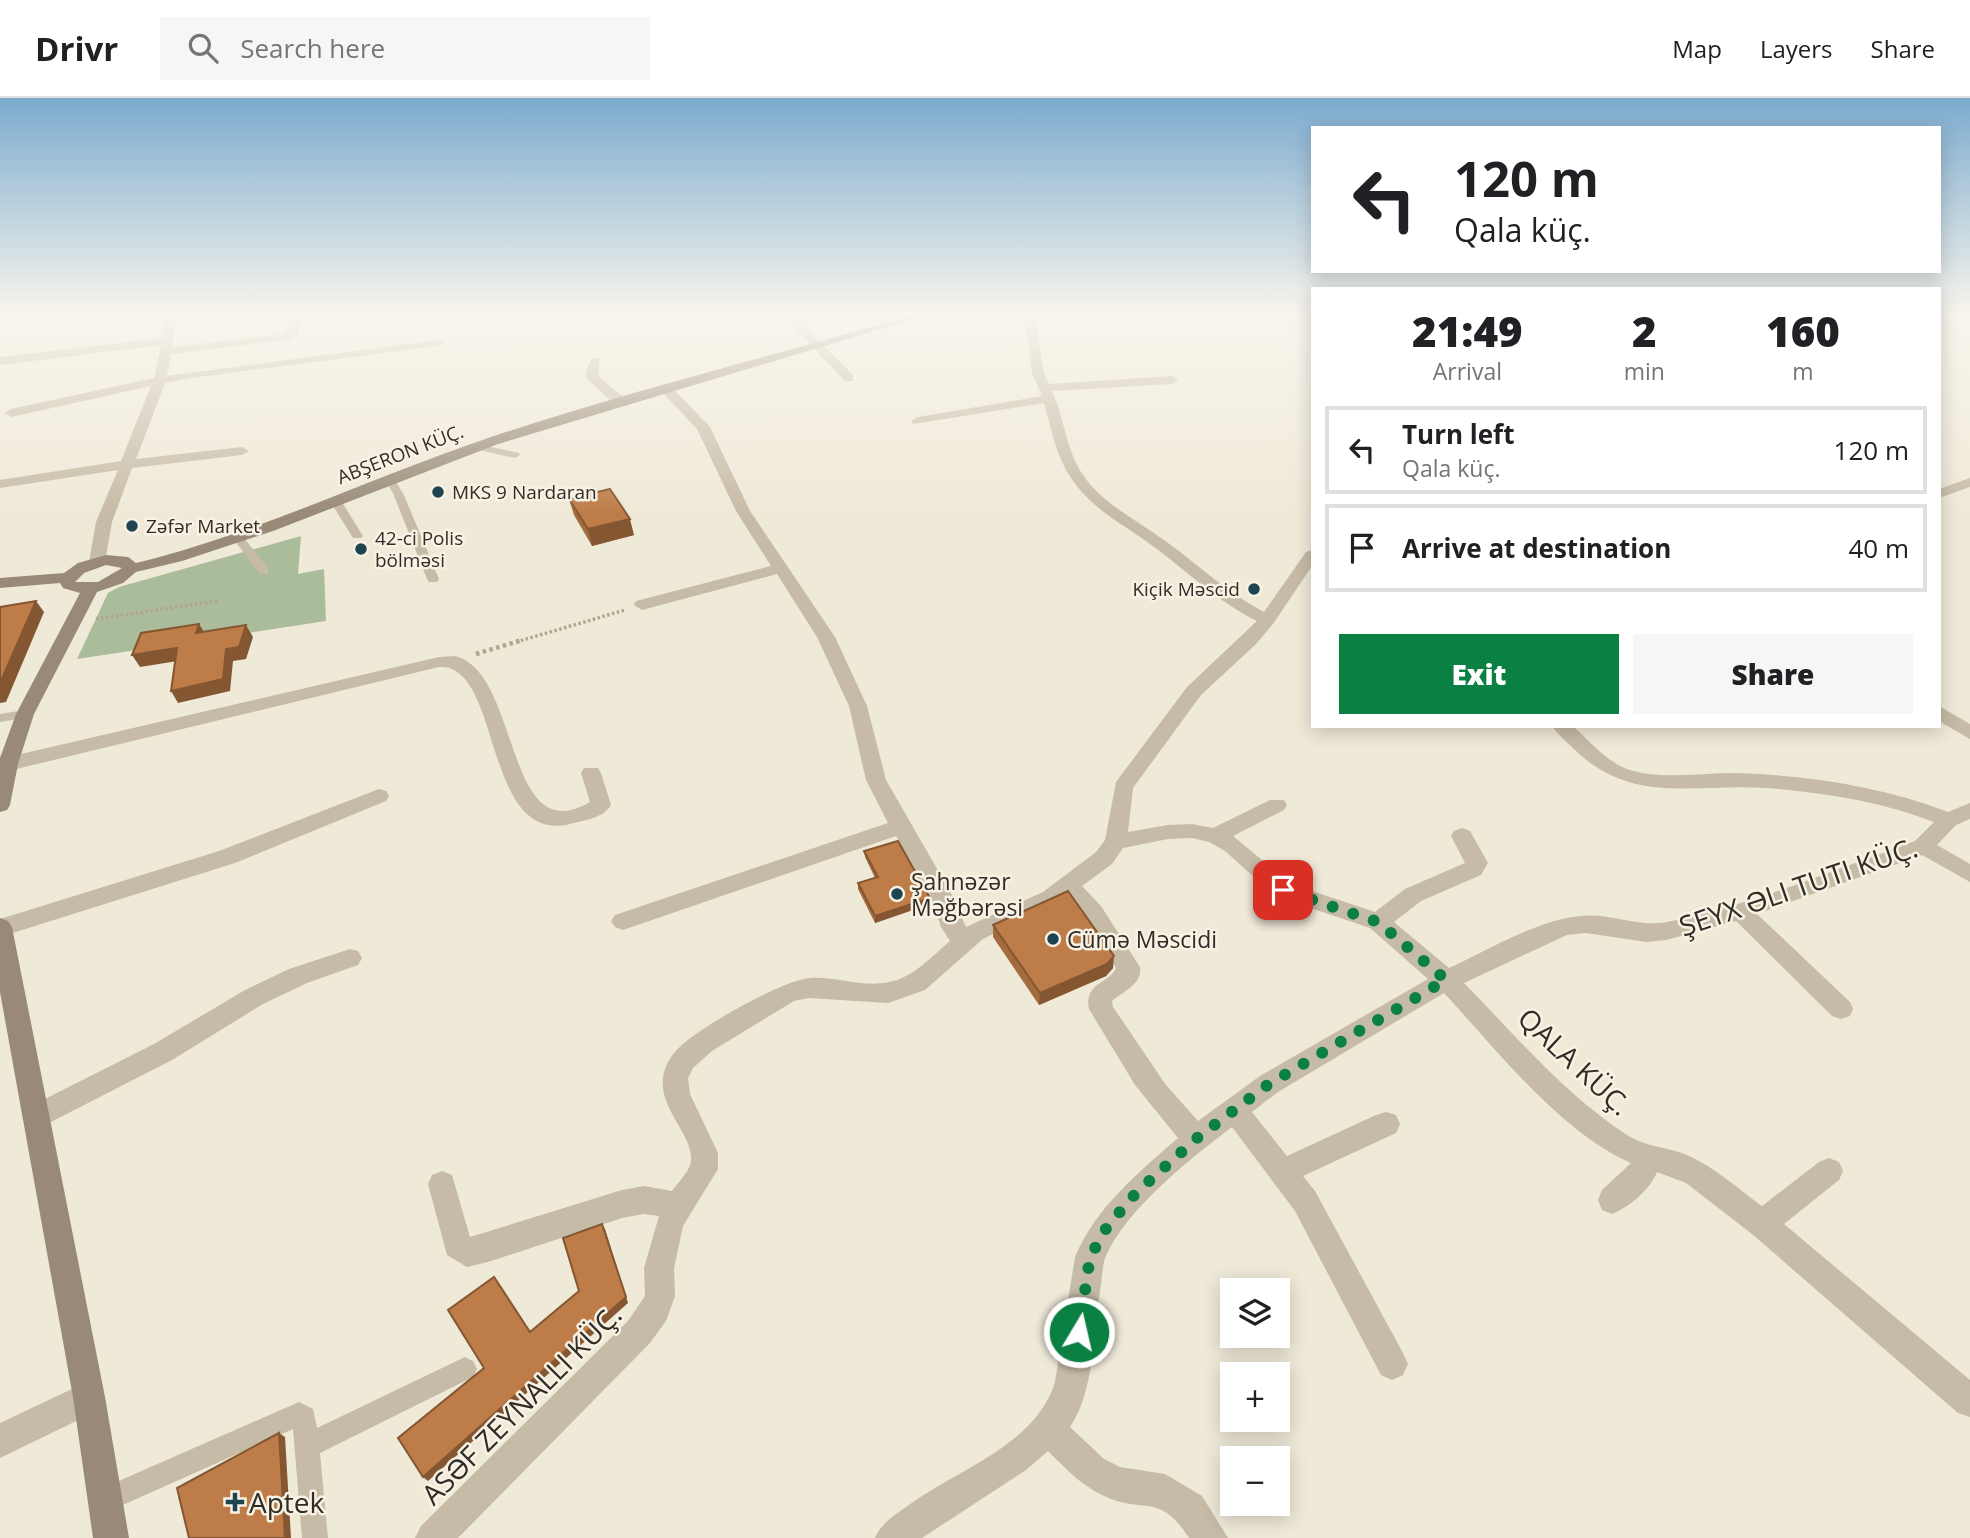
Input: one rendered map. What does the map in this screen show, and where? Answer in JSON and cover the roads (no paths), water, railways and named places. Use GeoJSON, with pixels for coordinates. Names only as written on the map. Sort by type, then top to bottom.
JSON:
{"type":"FeatureCollection","features":[{"type":"Feature","properties":{"kind":"main road","name":"ABŞERON KÜÇ."},"geometry":{"type":"LineString","coordinates":[[130,569],[192,555],[239,539],[478,447],[701,380]]}},
{"type":"Feature","properties":{"kind":"main road"},"geometry":{"type":"LineString","coordinates":[[0,583],[68,578],[79,569],[97,562],[123,560],[130,565],[130,569],[120,578],[91,588],[69,585],[68,578]]}},
{"type":"Feature","properties":{"kind":"main road"},"geometry":{"type":"LineString","coordinates":[[0,804],[8,764],[25,714],[91,588]]}},
{"type":"Feature","properties":{"kind":"main road"},"geometry":{"type":"LineString","coordinates":[[0,928],[89,1397],[111,1538]]}},
{"type":"Feature","properties":{"kind":"street"},"geometry":{"type":"LineString","coordinates":[[11,413],[159,380]]}},
{"type":"Feature","properties":{"kind":"street"},"geometry":{"type":"LineString","coordinates":[[97,562],[104,522],[160,380]]}},
{"type":"Feature","properties":{"kind":"street"},"geometry":{"type":"LineString","coordinates":[[596,380],[622,403]]}},
{"type":"Feature","properties":{"kind":"street"},"geometry":{"type":"LineString","coordinates":[[1041,380],[1066,459],[1077,477],[1097,499],[1121,520],[1196,570],[1239,606],[1267,620]]}},
{"type":"Feature","properties":{"kind":"street"},"geometry":{"type":"LineString","coordinates":[[918,421],[1047,393],[1170,380]]}},
{"type":"Feature","properties":{"kind":"street"},"geometry":{"type":"LineString","coordinates":[[667,390],[710,438],[743,511],[826,637],[858,706],[876,780],[899,827],[941,895],[953,927],[963,941]]}},
{"type":"Feature","properties":{"kind":"street"},"geometry":{"type":"LineString","coordinates":[[0,484],[128,464],[242,451]]}},
{"type":"Feature","properties":{"kind":"street"},"geometry":{"type":"LineString","coordinates":[[1941,493],[1970,482]]}},
{"type":"Feature","properties":{"kind":"street"},"geometry":{"type":"LineString","coordinates":[[433,1538],[639,1332],[655,1310],[660,1296],[662,1249],[678,1206],[704,1169],[704,1153],[677,1094],[675,1078],[684,1060],[703,1043],[788,993],[809,988],[888,993],[927,976],[975,933],[1038,905],[1104,858],[1116,842],[1123,788],[1194,691],[1249,641],[1311,561]]}},
{"type":"Feature","properties":{"kind":"street"},"geometry":{"type":"LineString","coordinates":[[642,605],[781,568]]}},
{"type":"Feature","properties":{"kind":"street"},"geometry":{"type":"LineString","coordinates":[[8,764],[439,662],[455,661],[470,670],[485,699],[524,800],[543,817],[564,819],[601,805],[591,773]]}},
{"type":"Feature","properties":{"kind":"street"},"geometry":{"type":"LineString","coordinates":[[1941,713],[1970,733]]}},
{"type":"Feature","properties":{"kind":"street"},"geometry":{"type":"LineString","coordinates":[[1563,728],[1608,767],[1624,775],[1648,779],[1737,780],[1864,792],[1960,815]]}},
{"type":"Feature","properties":{"kind":"street"},"geometry":{"type":"LineString","coordinates":[[0,928],[228,857],[379,796]]}},
{"type":"Feature","properties":{"kind":"street"},"geometry":{"type":"LineString","coordinates":[[1215,836],[1277,805]]}},
{"type":"Feature","properties":{"kind":"street","name":"ŞEYX ƏLI TUTI KÜÇ."},"geometry":{"type":"LineString","coordinates":[[893,1538],[928,1512],[1014,1458],[1049,1429],[1063,1409],[1071,1382],[1090,1257],[1107,1227],[1136,1193],[1197,1138],[1269,1084],[1446,980],[1563,927],[1586,924],[1646,933],[1666,931],[1740,911],[1923,846],[1960,815]]}},
{"type":"Feature","properties":{"kind":"street"},"geometry":{"type":"LineString","coordinates":[[623,921],[899,827]]}},
{"type":"Feature","properties":{"kind":"street","name":"QALA KÜÇ."},"geometry":{"type":"LineString","coordinates":[[1116,842],[1180,831],[1215,836],[1233,846],[1283,890],[1378,922],[1446,980],[1549,1087],[1596,1129],[1621,1146],[1647,1157],[1679,1165],[1696,1174],[1762,1224],[1970,1401]]}},
{"type":"Feature","properties":{"kind":"street"},"geometry":{"type":"LineString","coordinates":[[1378,922],[1392,908],[1413,895],[1473,869],[1477,863],[1462,836]]}},
{"type":"Feature","properties":{"kind":"street"},"geometry":{"type":"LineString","coordinates":[[1923,846],[1970,874]]}},
{"type":"Feature","properties":{"kind":"street"},"geometry":{"type":"LineString","coordinates":[[1068,886],[1093,912],[1128,967],[1129,973],[1125,979],[1103,992],[1099,999],[1101,1009],[1158,1097],[1179,1123],[1197,1138]]}},
{"type":"Feature","properties":{"kind":"street"},"geometry":{"type":"LineString","coordinates":[[1740,911],[1841,1009]]}},
{"type":"Feature","properties":{"kind":"street"},"geometry":{"type":"LineString","coordinates":[[37,1116],[163,1052],[254,997],[298,976],[350,958]]}},
{"type":"Feature","properties":{"kind":"street"},"geometry":{"type":"LineString","coordinates":[[1235,1110],[1305,1201],[1392,1364]]}},
{"type":"Feature","properties":{"kind":"street"},"geometry":{"type":"LineString","coordinates":[[1284,1171],[1386,1124]]}},
{"type":"Feature","properties":{"kind":"street"},"geometry":{"type":"LineString","coordinates":[[1612,1200],[1642,1174],[1647,1157]]}},
{"type":"Feature","properties":{"kind":"street"},"geometry":{"type":"LineString","coordinates":[[1762,1224],[1829,1171]]}},
{"type":"Feature","properties":{"kind":"street"},"geometry":{"type":"LineString","coordinates":[[442,1184],[457,1245],[467,1252],[488,1248],[621,1205],[644,1200],[678,1206]]}},
{"type":"Feature","properties":{"kind":"street"},"geometry":{"type":"LineString","coordinates":[[0,1441],[89,1397]]}},
{"type":"Feature","properties":{"kind":"street"},"geometry":{"type":"LineString","coordinates":[[1049,1429],[1092,1471],[1116,1485],[1165,1491],[1190,1508],[1210,1538]]}},
{"type":"Feature","properties":{"kind":"lane"},"geometry":{"type":"LineString","coordinates":[[478,447],[515,456]]}},
{"type":"Feature","properties":{"kind":"lane"},"geometry":{"type":"LineString","coordinates":[[390,481],[398,493],[433,579]]}},
{"type":"Feature","properties":{"kind":"lane"},"geometry":{"type":"LineString","coordinates":[[336,501],[357,536]]}},
{"type":"Feature","properties":{"kind":"lane"},"geometry":{"type":"LineString","coordinates":[[239,539],[264,571]]}},
{"type":"Feature","properties":{"kind":"lane"},"geometry":{"type":"LineString","coordinates":[[0,718],[25,714]]}},
{"type":"Feature","properties":{"kind":"lane"},"geometry":{"type":"LineString","coordinates":[[307,1446],[465,1369]]}},
{"type":"Feature","properties":{"kind":"lane"},"geometry":{"type":"LineString","coordinates":[[105,1500],[299,1414],[304,1418],[316,1538]]}},
{"type":"Feature","properties":{"kind":"place","name":"MKS 9 Nardaran"},"geometry":{"type":"Point","coordinates":[438,492]}},
{"type":"Feature","properties":{"kind":"place","name":"Zəfər Market"},"geometry":{"type":"Point","coordinates":[132,526]}},
{"type":"Feature","properties":{"kind":"place","name":"42-ci Polis bölməsi"},"geometry":{"type":"Point","coordinates":[361,549]}},
{"type":"Feature","properties":{"kind":"place","name":"Kiçik Məscid"},"geometry":{"type":"Point","coordinates":[1254,589]}},
{"type":"Feature","properties":{"kind":"place","name":"Şahnəzər Məğbərəsi"},"geometry":{"type":"Point","coordinates":[897,894]}},
{"type":"Feature","properties":{"kind":"place","name":"Cümə Məscidi"},"geometry":{"type":"Point","coordinates":[1053,939]}},
{"type":"Feature","properties":{"kind":"place","name":"Aptek"},"geometry":{"type":"Point","coordinates":[235,1502]}}]}
